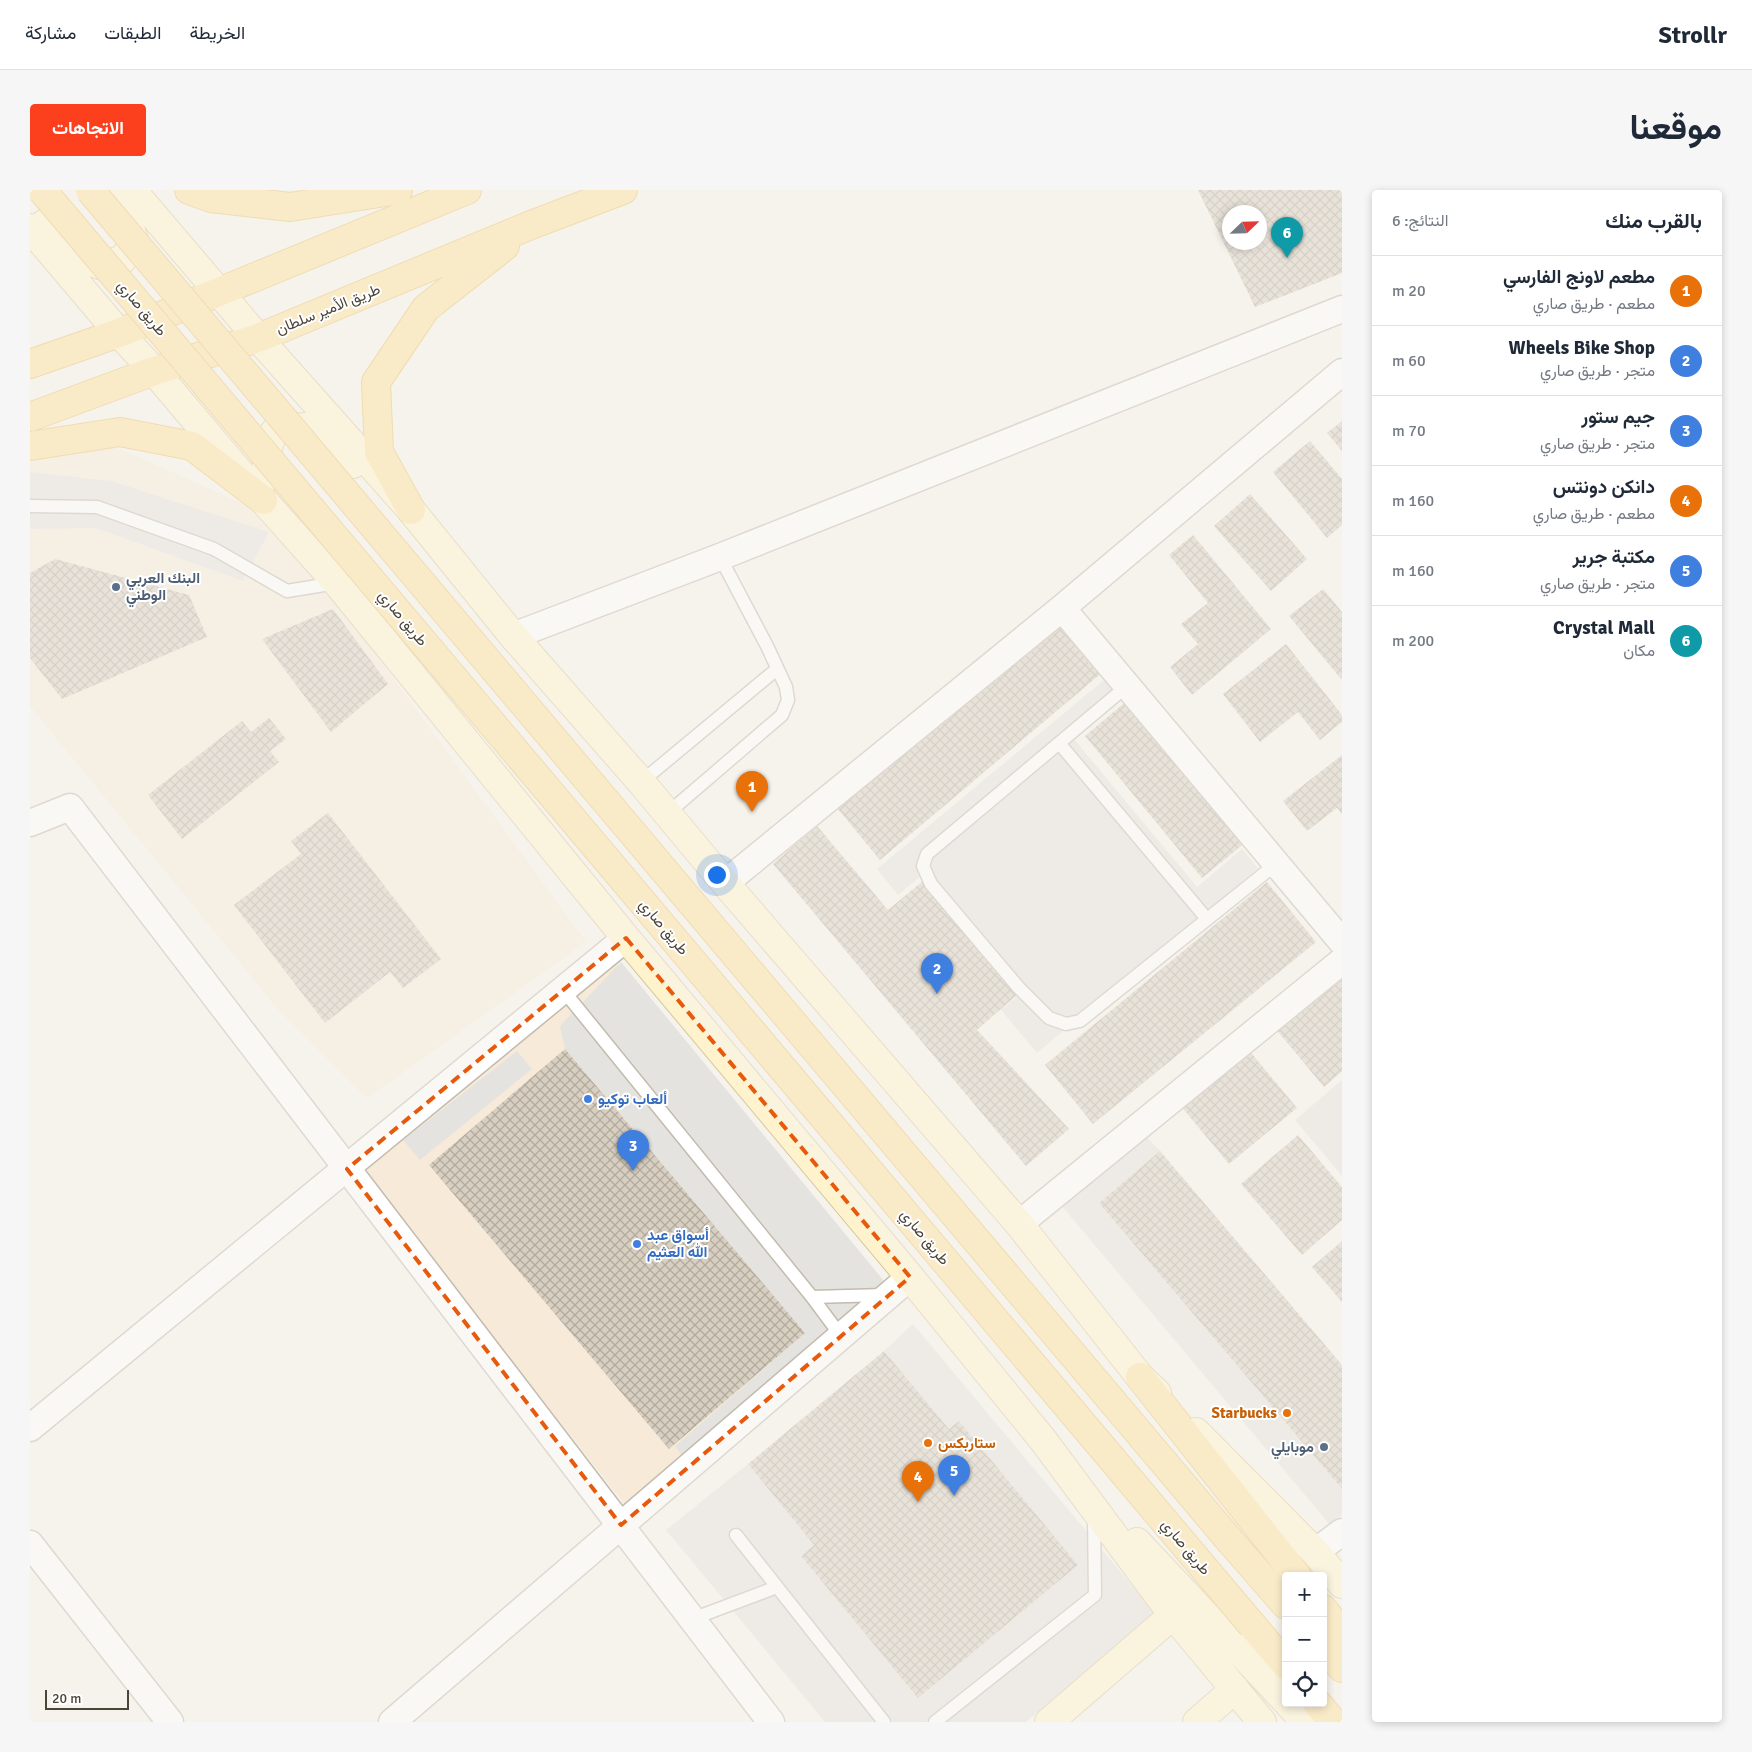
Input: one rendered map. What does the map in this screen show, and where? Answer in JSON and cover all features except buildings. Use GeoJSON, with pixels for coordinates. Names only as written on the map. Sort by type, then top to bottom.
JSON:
{"type":"FeatureCollection","features":[{"type":"Feature","properties":{"kind":"main road","name":"طريق صاري"},"geometry":{"type":"LineString","coordinates":[[42,190],[1283,1662]]}},
{"type":"Feature","properties":{"kind":"main road"},"geometry":{"type":"LineString","coordinates":[[90,190],[1282,1600]]}},
{"type":"Feature","properties":{"kind":"main road"},"geometry":{"type":"LineString","coordinates":[[30,211],[88,261],[103,266],[123,259],[135,242],[129,225],[108,190]]}},
{"type":"Feature","properties":{"kind":"main road"},"geometry":{"type":"LineString","coordinates":[[132,190],[258,338],[411,510],[514,636],[668,813],[725,883],[1019,1224],[1294,1572]]}},
{"type":"Feature","properties":{"kind":"main road"},"geometry":{"type":"LineString","coordinates":[[189,190],[211,198],[290,207],[398,190]]}},
{"type":"Feature","properties":{"kind":"main road"},"geometry":{"type":"LineString","coordinates":[[30,364],[119,333],[467,190]]}},
{"type":"Feature","properties":{"kind":"main road","name":"طريق الأمير سلطان"},"geometry":{"type":"LineString","coordinates":[[30,417],[154,371],[258,338],[531,225],[623,190]]}},
{"type":"Feature","properties":{"kind":"main road"},"geometry":{"type":"LineString","coordinates":[[411,510],[379,452],[376,382],[426,308],[531,225]]}},
{"type":"Feature","properties":{"kind":"main road","name":"طريق صاري"},"geometry":{"type":"LineString","coordinates":[[30,228],[263,500],[337,583],[626,938],[910,1277],[1043,1440],[1174,1615],[1262,1722]]}},
{"type":"Feature","properties":{"kind":"main road"},"geometry":{"type":"LineString","coordinates":[[337,583],[266,471],[267,453],[273,433],[279,428],[307,427],[411,510]]}},
{"type":"Feature","properties":{"kind":"main road"},"geometry":{"type":"LineString","coordinates":[[30,446],[120,432],[192,446],[263,500]]}},
{"type":"Feature","properties":{"kind":"main road"},"geometry":{"type":"LineString","coordinates":[[1140,1377],[1315,1552],[1342,1584]]}},
{"type":"Feature","properties":{"kind":"main road"},"geometry":{"type":"LineString","coordinates":[[1043,1440],[1282,1697]]}},
{"type":"Feature","properties":{"kind":"main road"},"geometry":{"type":"LineString","coordinates":[[1327,1614],[1342,1633]]}},
{"type":"Feature","properties":{"kind":"main road"},"geometry":{"type":"LineString","coordinates":[[1049,1722],[1174,1615]]}},
{"type":"Feature","properties":{"kind":"main road"},"geometry":{"type":"LineString","coordinates":[[1327,1651],[1342,1668]]}},
{"type":"Feature","properties":{"kind":"main road"},"geometry":{"type":"LineString","coordinates":[[1197,1722],[1235,1689]]}},
{"type":"Feature","properties":{"kind":"main road"},"geometry":{"type":"LineString","coordinates":[[1292,1707],[1305,1722]]}},
{"type":"Feature","properties":{"kind":"main road"},"geometry":{"type":"LineString","coordinates":[[1320,1707],[1333,1722]]}},
{"type":"Feature","properties":{"kind":"street"},"geometry":{"type":"LineString","coordinates":[[514,636],[720,557],[1342,308]]}},
{"type":"Feature","properties":{"kind":"street"},"geometry":{"type":"LineString","coordinates":[[725,883],[1062,608],[1342,372]]}},
{"type":"Feature","properties":{"kind":"street"},"geometry":{"type":"LineString","coordinates":[[1062,608],[1342,942]]}},
{"type":"Feature","properties":{"kind":"street"},"geometry":{"type":"LineString","coordinates":[[30,823],[70,807],[772,1722]]}},
{"type":"Feature","properties":{"kind":"street"},"geometry":{"type":"LineString","coordinates":[[30,1428],[626,938]]}},
{"type":"Feature","properties":{"kind":"street"},"geometry":{"type":"LineString","coordinates":[[1019,1224],[1342,961]]}},
{"type":"Feature","properties":{"kind":"street"},"geometry":{"type":"LineString","coordinates":[[392,1722],[910,1277]]}},
{"type":"Feature","properties":{"kind":"street"},"geometry":{"type":"LineString","coordinates":[[1315,1552],[1342,1532]]}},
{"type":"Feature","properties":{"kind":"street"},"geometry":{"type":"LineString","coordinates":[[30,1544],[170,1722]]}},
{"type":"Feature","properties":{"kind":"lane"},"geometry":{"type":"LineString","coordinates":[[30,506],[98,506],[214,549],[287,591],[337,583]]}},
{"type":"Feature","properties":{"kind":"lane"},"geometry":{"type":"LineString","coordinates":[[668,813],[782,715],[788,700],[786,687],[720,557]]}},
{"type":"Feature","properties":{"kind":"lane"},"geometry":{"type":"LineString","coordinates":[[641,782],[777,669]]}},
{"type":"Feature","properties":{"kind":"lane"},"geometry":{"type":"LineString","coordinates":[[1128,686],[927,854],[923,866],[931,884],[1006,973],[1049,1018],[1066,1024],[1080,1021],[1276,864]]}},
{"type":"Feature","properties":{"kind":"lane"},"geometry":{"type":"LineString","coordinates":[[1059,743],[1207,919]]}},
{"type":"Feature","properties":{"kind":"lane"},"geometry":{"type":"LineString","coordinates":[[563,990],[842,1336]]}},
{"type":"Feature","properties":{"kind":"lane"},"geometry":{"type":"LineString","coordinates":[[812,1297],[889,1295]]}},
{"type":"Feature","properties":{"kind":"lane"},"geometry":{"type":"LineString","coordinates":[[935,1722],[1095,1595],[1094,1509]]}},
{"type":"Feature","properties":{"kind":"lane"},"geometry":{"type":"LineString","coordinates":[[736,1536],[884,1722]]}},
{"type":"Feature","properties":{"kind":"lane"},"geometry":{"type":"LineString","coordinates":[[692,1619],[777,1587]]}},
{"type":"Feature","properties":{"kind":"highlighted area"},"geometry":{"type":"Polygon","coordinates":[[[626,938],[910,1277],[621,1525],[347,1169],[626,938]]]}},
{"type":"Feature","properties":{"kind":"shaded area"},"geometry":{"type":"Polygon","coordinates":[[[30,439],[120,449],[246,505],[350,619],[586,942],[367,1098],[277,1008],[30,706],[30,439]]]}},
{"type":"Feature","properties":{"kind":"shaded area"},"geometry":{"type":"Polygon","coordinates":[[[30,472],[111,481],[269,532],[243,581],[96,528],[30,529],[30,472]]]}},
{"type":"Feature","properties":{"kind":"shaded area"},"geometry":{"type":"Polygon","coordinates":[[[1104,680],[1121,700],[1074,739],[1197,887],[1242,849],[1258,868],[1037,1053],[1001,1010],[1025,990],[925,873],[898,895],[877,869],[1104,680]]]}},
{"type":"Feature","properties":{"kind":"shaded area"},"geometry":{"type":"Polygon","coordinates":[[[614,961],[880,1288],[625,1505],[361,1169],[614,961]]]}},
{"type":"Feature","properties":{"kind":"shaded area"},"geometry":{"type":"Polygon","coordinates":[[[621,962],[884,1281],[885,1292],[685,1460],[675,1446],[805,1333],[565,1049],[560,1026],[621,962]]]}},
{"type":"Feature","properties":{"kind":"shaded area"},"geometry":{"type":"Polygon","coordinates":[[[517,1051],[532,1069],[420,1160],[403,1140],[517,1051]]]}},
{"type":"Feature","properties":{"kind":"shaded area"},"geometry":{"type":"Polygon","coordinates":[[[1342,1080],[1342,1176],[1295,1120],[1342,1080]]]}},
{"type":"Feature","properties":{"kind":"shaded area"},"geometry":{"type":"Polygon","coordinates":[[[1144,1134],[1160,1151],[1099,1203],[1342,1489],[1342,1515],[1330,1525],[1061,1205],[1144,1134]]]}},
{"type":"Feature","properties":{"kind":"shaded area"},"geometry":{"type":"Polygon","coordinates":[[[913,1324],[1155,1613],[1026,1722],[825,1722],[666,1530],[748,1464],[814,1545],[801,1556],[1078,1565],[959,1421],[949,1429],[884,1351],[913,1324]]]}},
{"type":"Feature","properties":{"kind":"place","name":"Crystal Mall"},"geometry":{"type":"Point","coordinates":[1287,258]}},
{"type":"Feature","properties":{"kind":"place","name":"البنك العربي الوطني"},"geometry":{"type":"Point","coordinates":[116,587]}},
{"type":"Feature","properties":{"kind":"place","name":"مطعم لاونج الفارسي"},"geometry":{"type":"Point","coordinates":[752,812]}},
{"type":"Feature","properties":{"kind":"place","name":"Wheels Bike Shop"},"geometry":{"type":"Point","coordinates":[937,994]}},
{"type":"Feature","properties":{"kind":"place","name":"ألعاب توكيو"},"geometry":{"type":"Point","coordinates":[588,1099]}},
{"type":"Feature","properties":{"kind":"place","name":"جيم ستور"},"geometry":{"type":"Point","coordinates":[633,1171]}},
{"type":"Feature","properties":{"kind":"place","name":"أسواق عبد الله العثيم"},"geometry":{"type":"Point","coordinates":[637,1244]}},
{"type":"Feature","properties":{"kind":"place","name":"Starbucks"},"geometry":{"type":"Point","coordinates":[1287,1413]}},
{"type":"Feature","properties":{"kind":"place","name":"ستاربكس"},"geometry":{"type":"Point","coordinates":[928,1443]}},
{"type":"Feature","properties":{"kind":"place","name":"موبايلي"},"geometry":{"type":"Point","coordinates":[1324,1447]}},
{"type":"Feature","properties":{"kind":"place","name":"مكتبة جرير"},"geometry":{"type":"Point","coordinates":[954,1496]}},
{"type":"Feature","properties":{"kind":"place","name":"دانكن دونتس"},"geometry":{"type":"Point","coordinates":[918,1502]}}]}
